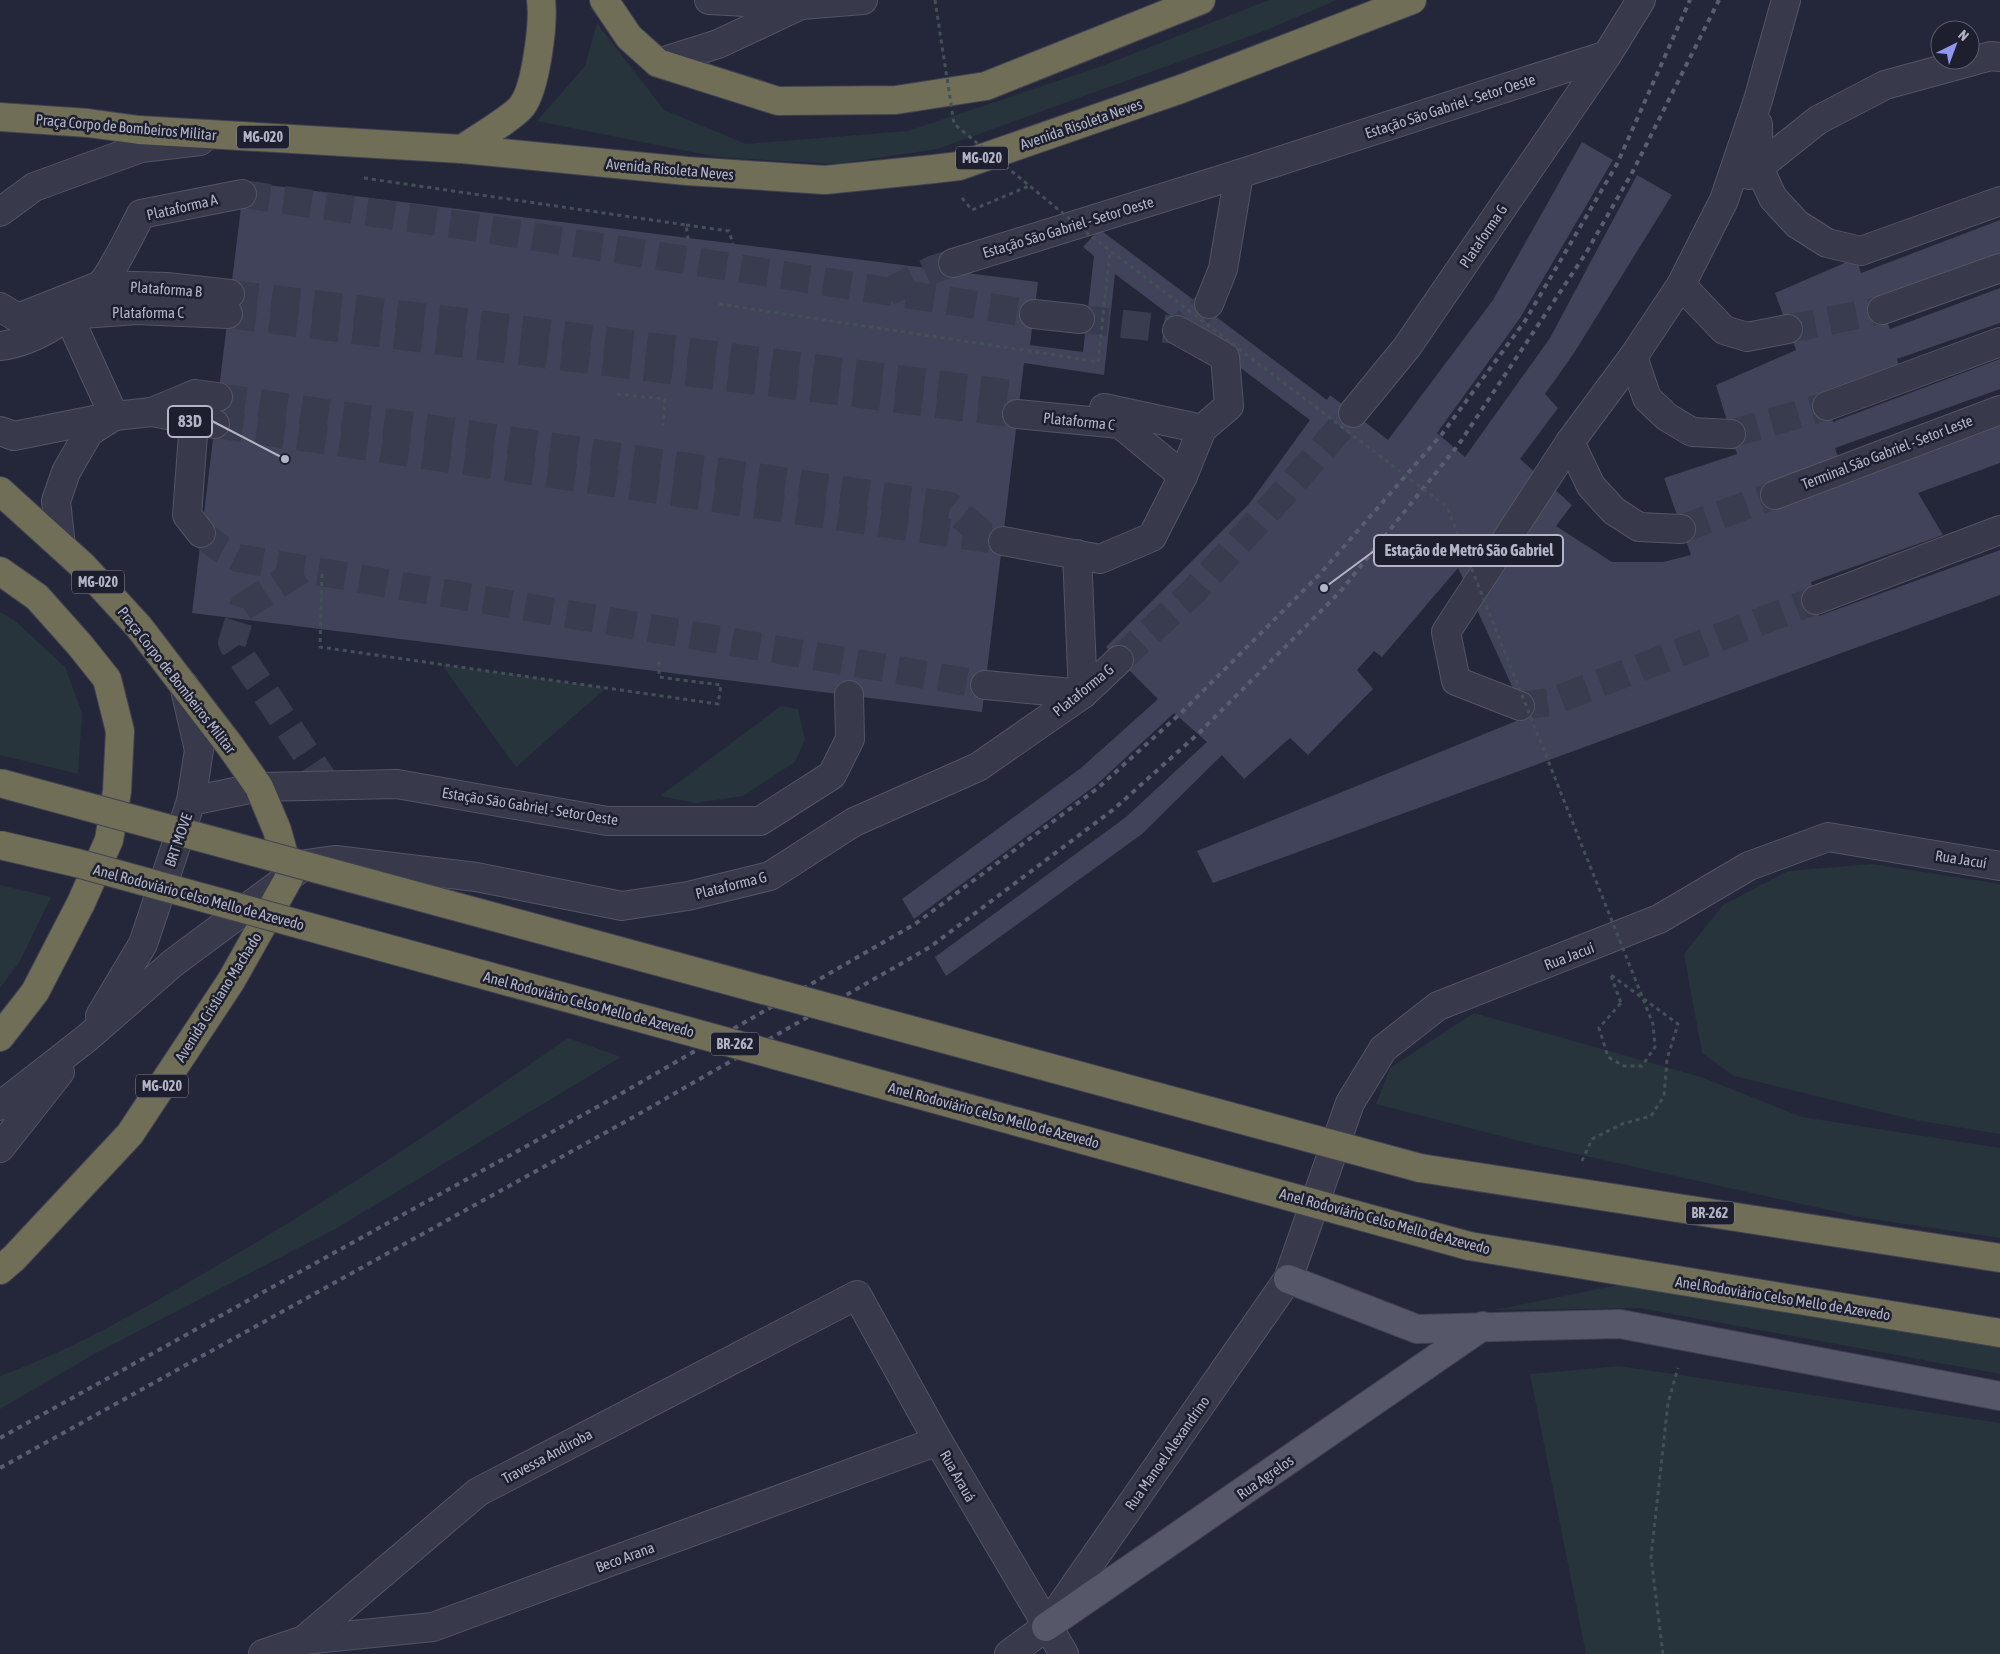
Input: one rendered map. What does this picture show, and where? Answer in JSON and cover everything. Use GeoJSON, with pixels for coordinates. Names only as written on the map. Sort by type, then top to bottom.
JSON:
{"type":"FeatureCollection","features":[{"type":"Feature","properties":{"kind":"highway"},"geometry":{"type":"LineString","coordinates":[[462,149],[522,106],[533,78],[543,18],[541,0]]}},
{"type":"Feature","properties":{"kind":"highway"},"geometry":{"type":"LineString","coordinates":[[604,0],[630,37],[658,63],[778,101],[896,100],[986,86],[1201,0]]}},
{"type":"Feature","properties":{"kind":"highway","name":"Avenida Risoleta Neves"},"geometry":{"type":"LineString","coordinates":[[527,156],[687,171],[825,180],[959,166],[1181,89],[1412,0]]}},
{"type":"Feature","properties":{"kind":"highway","name":"Praça Corpo de Bombeiros Militar"},"geometry":{"type":"LineString","coordinates":[[0,117],[241,136],[462,149],[527,156]]}},
{"type":"Feature","properties":{"kind":"highway","name":"Praça Corpo de Bombeiros Militar"},"geometry":{"type":"LineString","coordinates":[[0,491],[84,566],[139,627],[184,685],[259,787],[277,830],[290,876]]}},
{"type":"Feature","properties":{"kind":"highway"},"geometry":{"type":"LineString","coordinates":[[0,572],[37,597],[107,679],[120,731],[118,791],[109,840],[81,903],[35,992],[0,1037]]}},
{"type":"Feature","properties":{"kind":"highway","name":"BR-262"},"geometry":{"type":"LineString","coordinates":[[0,783],[1420,1168],[2000,1258]]}},
{"type":"Feature","properties":{"kind":"highway","name":"Anel Rodoviário Celso Mello de Azevedo"},"geometry":{"type":"LineString","coordinates":[[0,846],[77,863],[1469,1246],[2000,1334]]}},
{"type":"Feature","properties":{"kind":"highway","name":"Avenida Cristiano Machado"},"geometry":{"type":"LineString","coordinates":[[0,1270],[14,1258],[130,1134],[231,981],[290,876]]}},
{"type":"Feature","properties":{"kind":"main road"},"geometry":{"type":"LineString","coordinates":[[1288,1279],[1417,1329],[1620,1324],[2000,1396]]}},
{"type":"Feature","properties":{"kind":"main road","name":"Rua Agrelos"},"geometry":{"type":"LineString","coordinates":[[1046,1627],[1484,1326]]}},
{"type":"Feature","properties":{"kind":"street"},"geometry":{"type":"LineString","coordinates":[[709,0],[801,5],[863,0]]}},
{"type":"Feature","properties":{"kind":"street"},"geometry":{"type":"LineString","coordinates":[[1520,706],[1456,681],[1446,632],[1570,442],[1633,357],[1680,285],[1724,200],[1758,100],[1786,0]]}},
{"type":"Feature","properties":{"kind":"street"},"geometry":{"type":"LineString","coordinates":[[1607,55],[1639,4]]}},
{"type":"Feature","properties":{"kind":"street"},"geometry":{"type":"LineString","coordinates":[[658,63],[718,44],[801,5]]}},
{"type":"Feature","properties":{"kind":"street","name":"Estação São Gabriel - Setor Oeste"},"geometry":{"type":"LineString","coordinates":[[953,263],[1239,174],[1607,55]]}},
{"type":"Feature","properties":{"kind":"street","name":"Plataforma G"},"geometry":{"type":"LineString","coordinates":[[1353,413],[1407,346],[1607,55]]}},
{"type":"Feature","properties":{"kind":"street"},"geometry":{"type":"LineString","coordinates":[[1724,200],[1758,166],[1818,120],[1885,85],[1991,56],[2000,57]]}},
{"type":"Feature","properties":{"kind":"street"},"geometry":{"type":"LineString","coordinates":[[1758,100],[1758,166],[1773,198],[1796,224],[1827,243],[1861,251],[2000,201]]}},
{"type":"Feature","properties":{"kind":"street"},"geometry":{"type":"LineString","coordinates":[[0,212],[34,187],[141,148],[241,136]]}},
{"type":"Feature","properties":{"kind":"street"},"geometry":{"type":"LineString","coordinates":[[1209,304],[1223,269],[1239,174]]}},
{"type":"Feature","properties":{"kind":"street","name":"Plataforma A"},"geometry":{"type":"LineString","coordinates":[[101,284],[142,214],[242,194]]}},
{"type":"Feature","properties":{"kind":"street"},"geometry":{"type":"LineString","coordinates":[[1882,310],[2000,268]]}},
{"type":"Feature","properties":{"kind":"street"},"geometry":{"type":"LineString","coordinates":[[0,308],[18,318],[101,284]]}},
{"type":"Feature","properties":{"kind":"street"},"geometry":{"type":"LineString","coordinates":[[0,346],[35,338],[68,315],[101,284]]}},
{"type":"Feature","properties":{"kind":"street","name":"Plataforma B"},"geometry":{"type":"LineString","coordinates":[[101,284],[167,287],[229,304]]}},
{"type":"Feature","properties":{"kind":"street"},"geometry":{"type":"LineString","coordinates":[[1680,285],[1724,330],[1747,337],[1788,330]]}},
{"type":"Feature","properties":{"kind":"street","name":"Plataforma C"},"geometry":{"type":"LineString","coordinates":[[68,315],[229,304]]}},
{"type":"Feature","properties":{"kind":"street"},"geometry":{"type":"LineString","coordinates":[[1034,314],[1080,319]]}},
{"type":"Feature","properties":{"kind":"street"},"geometry":{"type":"LineString","coordinates":[[68,315],[114,416]]}},
{"type":"Feature","properties":{"kind":"street"},"geometry":{"type":"LineString","coordinates":[[1003,541],[1100,559],[1152,537],[1183,476],[1202,429],[1229,406],[1225,358],[1177,330]]}},
{"type":"Feature","properties":{"kind":"street"},"geometry":{"type":"LineString","coordinates":[[1828,406],[2000,342]]}},
{"type":"Feature","properties":{"kind":"street"},"geometry":{"type":"LineString","coordinates":[[1633,357],[1647,398],[1667,417],[1692,432],[1731,434]]}},
{"type":"Feature","properties":{"kind":"street"},"geometry":{"type":"LineString","coordinates":[[0,431],[14,436],[114,416],[152,412],[195,394],[218,397]]}},
{"type":"Feature","properties":{"kind":"street","name":"Plataforma C"},"geometry":{"type":"LineString","coordinates":[[1183,476],[1120,424],[1018,405],[1088,405],[1202,429]]}},
{"type":"Feature","properties":{"kind":"street","name":"Terminal São Gabriel - Setor Leste"},"geometry":{"type":"LineString","coordinates":[[1775,495],[2000,410]]}},
{"type":"Feature","properties":{"kind":"street"},"geometry":{"type":"LineString","coordinates":[[152,412],[204,423],[187,515],[201,532]]}},
{"type":"Feature","properties":{"kind":"street"},"geometry":{"type":"LineString","coordinates":[[61,546],[56,501],[66,472],[89,432],[114,416]]}},
{"type":"Feature","properties":{"kind":"street"},"geometry":{"type":"LineString","coordinates":[[1570,442],[1591,486],[1614,511],[1639,527],[1681,529]]}},
{"type":"Feature","properties":{"kind":"street"},"geometry":{"type":"LineString","coordinates":[[1816,600],[2000,530]]}},
{"type":"Feature","properties":{"kind":"street"},"geometry":{"type":"LineString","coordinates":[[985,685],[1083,694],[1077,554]]}},
{"type":"Feature","properties":{"kind":"street","name":"Plataforma G"},"geometry":{"type":"LineString","coordinates":[[290,876],[306,864],[335,860],[476,877],[622,906],[688,896],[770,876],[854,822],[978,767],[1083,694],[1119,660]]}},
{"type":"Feature","properties":{"kind":"street","name":"BRT MOVE"},"geometry":{"type":"LineString","coordinates":[[0,1148],[87,1038],[143,944],[191,801],[199,750],[184,685]]}},
{"type":"Feature","properties":{"kind":"street","name":"Estação São Gabriel - Setor Oeste"},"geometry":{"type":"LineString","coordinates":[[191,801],[259,787],[397,784],[607,821],[760,821],[832,775],[850,740],[849,695]]}},
{"type":"Feature","properties":{"kind":"street","name":"Rua Jacuí"},"geometry":{"type":"LineString","coordinates":[[1288,1279],[1350,1103],[1383,1050],[1438,1006],[1659,919],[1749,866],[1828,837],[2000,866]]}},
{"type":"Feature","properties":{"kind":"street"},"geometry":{"type":"LineString","coordinates":[[87,1038],[172,963],[290,876]]}},
{"type":"Feature","properties":{"kind":"street","name":"BRT MOVE"},"geometry":{"type":"LineString","coordinates":[[0,1106],[87,1038]]}},
{"type":"Feature","properties":{"kind":"street","name":"Rua Manoel Alexandrino"},"geometry":{"type":"LineString","coordinates":[[1009,1654],[1046,1627],[1288,1279]]}},
{"type":"Feature","properties":{"kind":"street","name":"Rua Arauá"},"geometry":{"type":"LineString","coordinates":[[856,1295],[938,1441],[1046,1627],[1064,1654]]}},
{"type":"Feature","properties":{"kind":"street","name":"Travessa Andiroba"},"geometry":{"type":"LineString","coordinates":[[263,1654],[304,1640],[478,1492],[856,1295]]}},
{"type":"Feature","properties":{"kind":"street","name":"Beco Arana"},"geometry":{"type":"LineString","coordinates":[[304,1640],[432,1627],[938,1441]]}},
{"type":"Feature","properties":{"kind":"path"},"geometry":{"type":"LineString","coordinates":[[935,0],[954,124],[1110,251],[1447,507],[1653,1024],[1655,1047],[1642,1066],[1624,1066],[1608,1057],[1599,1028],[1621,1004]]}},
{"type":"Feature","properties":{"kind":"path"},"geometry":{"type":"LineString","coordinates":[[416,186],[729,231],[733,244]]}},
{"type":"Feature","properties":{"kind":"path"},"geometry":{"type":"LineString","coordinates":[[972,210],[1029,186]]}},
{"type":"Feature","properties":{"kind":"path"},"geometry":{"type":"LineString","coordinates":[[686,225],[688,238]]}},
{"type":"Feature","properties":{"kind":"path"},"geometry":{"type":"LineString","coordinates":[[719,304],[1098,362],[1110,251]]}},
{"type":"Feature","properties":{"kind":"path"},"geometry":{"type":"LineString","coordinates":[[617,394],[665,399],[663,425]]}},
{"type":"Feature","properties":{"kind":"path"},"geometry":{"type":"LineString","coordinates":[[322,574],[320,647],[718,704],[721,685],[659,677],[659,660]]}},
{"type":"Feature","properties":{"kind":"path"},"geometry":{"type":"LineString","coordinates":[[1584,1193],[1580,1165],[1592,1140],[1622,1124],[1651,1116],[1664,1096],[1667,1059],[1678,1024],[1611,975]]}},
{"type":"Feature","properties":{"kind":"path"},"geometry":{"type":"LineString","coordinates":[[1663,1654],[1651,1557],[1668,1403],[1677,1374],[1684,1336]]}},
{"type":"Feature","properties":{"kind":"shaded area"},"geometry":{"type":"Polygon","coordinates":[[[1269,0],[1337,0],[1264,31],[937,149],[837,164],[717,157],[537,121],[585,66],[597,23],[664,110],[746,144],[908,131],[1102,66],[1269,0]]]}},
{"type":"Feature","properties":{"kind":"shaded area"},"geometry":{"type":"Polygon","coordinates":[[[0,612],[14,620],[65,667],[82,713],[78,774],[0,755],[0,612]]]}},
{"type":"Feature","properties":{"kind":"shaded area"},"geometry":{"type":"Polygon","coordinates":[[[442,665],[444,665],[606,688],[516,767],[442,665]]]}},
{"type":"Feature","properties":{"kind":"shaded area"},"geometry":{"type":"Polygon","coordinates":[[[781,706],[798,709],[805,739],[795,762],[743,796],[695,803],[660,796],[781,706]]]}},
{"type":"Feature","properties":{"kind":"shaded area"},"geometry":{"type":"Polygon","coordinates":[[[1872,864],[2000,884],[2000,1134],[1915,1120],[1734,1076],[1702,1053],[1684,954],[1723,905],[1788,871],[1872,864]]]}},
{"type":"Feature","properties":{"kind":"shaded area"},"geometry":{"type":"Polygon","coordinates":[[[0,885],[51,897],[20,961],[0,988],[0,885]]]}},
{"type":"Feature","properties":{"kind":"shaded area"},"geometry":{"type":"Polygon","coordinates":[[[1474,1013],[1701,1077],[1802,1117],[2000,1148],[2000,1238],[1865,1218],[1536,1145],[1376,1104],[1390,1068],[1474,1013]]]}},
{"type":"Feature","properties":{"kind":"shaded area"},"geometry":{"type":"Polygon","coordinates":[[[568,1038],[621,1057],[337,1228],[96,1353],[0,1409],[0,1376],[27,1366],[105,1329],[253,1245],[390,1159],[568,1038]]]}},
{"type":"Feature","properties":{"kind":"shaded area"},"geometry":{"type":"Polygon","coordinates":[[[1623,1284],[2000,1344],[2000,1374],[1640,1308],[1494,1310],[1623,1284]]]}},
{"type":"Feature","properties":{"kind":"shaded area"},"geometry":{"type":"Polygon","coordinates":[[[1619,1366],[2000,1423],[2000,1654],[1586,1654],[1530,1374],[1619,1366]]]}},
{"type":"Feature","properties":{"kind":"building"},"geometry":{"type":"Polygon","coordinates":[[[1582,142],[1613,160],[1520,318],[1437,433],[1465,457],[1550,338],[1637,175],[1672,195],[1574,353],[1545,394],[1558,408],[1520,459],[1572,505],[1556,526],[1612,562],[1663,562],[1691,555],[1664,478],[1737,454],[1716,385],[1796,350],[1775,293],[1856,258],[1861,273],[2000,220],[2000,256],[1882,310],[1890,329],[2000,288],[2000,323],[1897,359],[1901,373],[1826,402],[1833,422],[2000,359],[2000,389],[1835,448],[1840,463],[1780,507],[2000,425],[2000,463],[1918,493],[1943,535],[1811,582],[1819,616],[2000,550],[2000,595],[1213,883],[1197,851],[1526,717],[1458,568],[1382,657],[1374,651],[1357,670],[1373,689],[1308,755],[1290,738],[1244,779],[1222,755],[1142,834],[946,976],[935,957],[1126,817],[1207,742],[1174,713],[1096,785],[914,919],[902,899],[1081,768],[1158,699],[1106,647],[1249,504],[1310,420],[1115,274],[1104,375],[1024,363],[982,712],[192,613],[244,182],[1038,282],[1030,345],[1083,352],[1094,256],[1083,247],[1099,229],[1327,400],[1330,395],[1388,440],[1493,300],[1582,142]]]}},
{"type":"Feature","properties":{"kind":"tunnel"},"geometry":{"type":"LineString","coordinates":[[242,194],[466,226],[1034,314]]}},
{"type":"Feature","properties":{"kind":"tunnel"},"geometry":{"type":"LineString","coordinates":[[888,292],[934,269],[953,263]]}},
{"type":"Feature","properties":{"kind":"tunnel"},"geometry":{"type":"LineString","coordinates":[[230,294],[455,321],[1020,395]]}},
{"type":"Feature","properties":{"kind":"tunnel"},"geometry":{"type":"LineString","coordinates":[[1080,319],[1177,330],[1209,304]]}},
{"type":"Feature","properties":{"kind":"tunnel"},"geometry":{"type":"LineString","coordinates":[[1788,329],[1882,310]]}},
{"type":"Feature","properties":{"kind":"tunnel"},"geometry":{"type":"LineString","coordinates":[[228,314],[1017,414]]}},
{"type":"Feature","properties":{"kind":"tunnel"},"geometry":{"type":"LineString","coordinates":[[218,397],[950,506],[986,537]]}},
{"type":"Feature","properties":{"kind":"tunnel"},"geometry":{"type":"LineString","coordinates":[[1731,434],[1827,406]]}},
{"type":"Feature","properties":{"kind":"tunnel"},"geometry":{"type":"LineString","coordinates":[[1119,660],[1193,592],[1284,493],[1353,413]]}},
{"type":"Feature","properties":{"kind":"tunnel"},"geometry":{"type":"LineString","coordinates":[[215,424],[1003,541]]}},
{"type":"Feature","properties":{"kind":"tunnel"},"geometry":{"type":"LineString","coordinates":[[1681,529],[1775,495]]}},
{"type":"Feature","properties":{"kind":"tunnel"},"geometry":{"type":"LineString","coordinates":[[201,533],[221,549],[238,558],[985,685]]}},
{"type":"Feature","properties":{"kind":"tunnel"},"geometry":{"type":"LineString","coordinates":[[301,570],[243,607],[232,643],[327,785]]}},
{"type":"Feature","properties":{"kind":"tunnel"},"geometry":{"type":"LineString","coordinates":[[1520,706],[1551,702],[1816,600]]}},
{"type":"Feature","properties":{"kind":"railway"},"geometry":{"type":"LineString","coordinates":[[0,1438],[617,1096],[915,924],[1098,788],[1182,712],[1319,575],[1442,434],[1525,321],[1617,164],[1690,0]]}},
{"type":"Feature","properties":{"kind":"railway"},"geometry":{"type":"LineString","coordinates":[[0,1468],[630,1119],[930,947],[1114,809],[1200,732],[1339,593],[1459,444],[1586,253],[1633,171],[1719,0]]}},
{"type":"Feature","properties":{"kind":"place","name":"83D"},"geometry":{"type":"Point","coordinates":[285,459]}},
{"type":"Feature","properties":{"kind":"place","name":"Estação de Metrô São Gabriel"},"geometry":{"type":"Point","coordinates":[1324,588]}}]}
